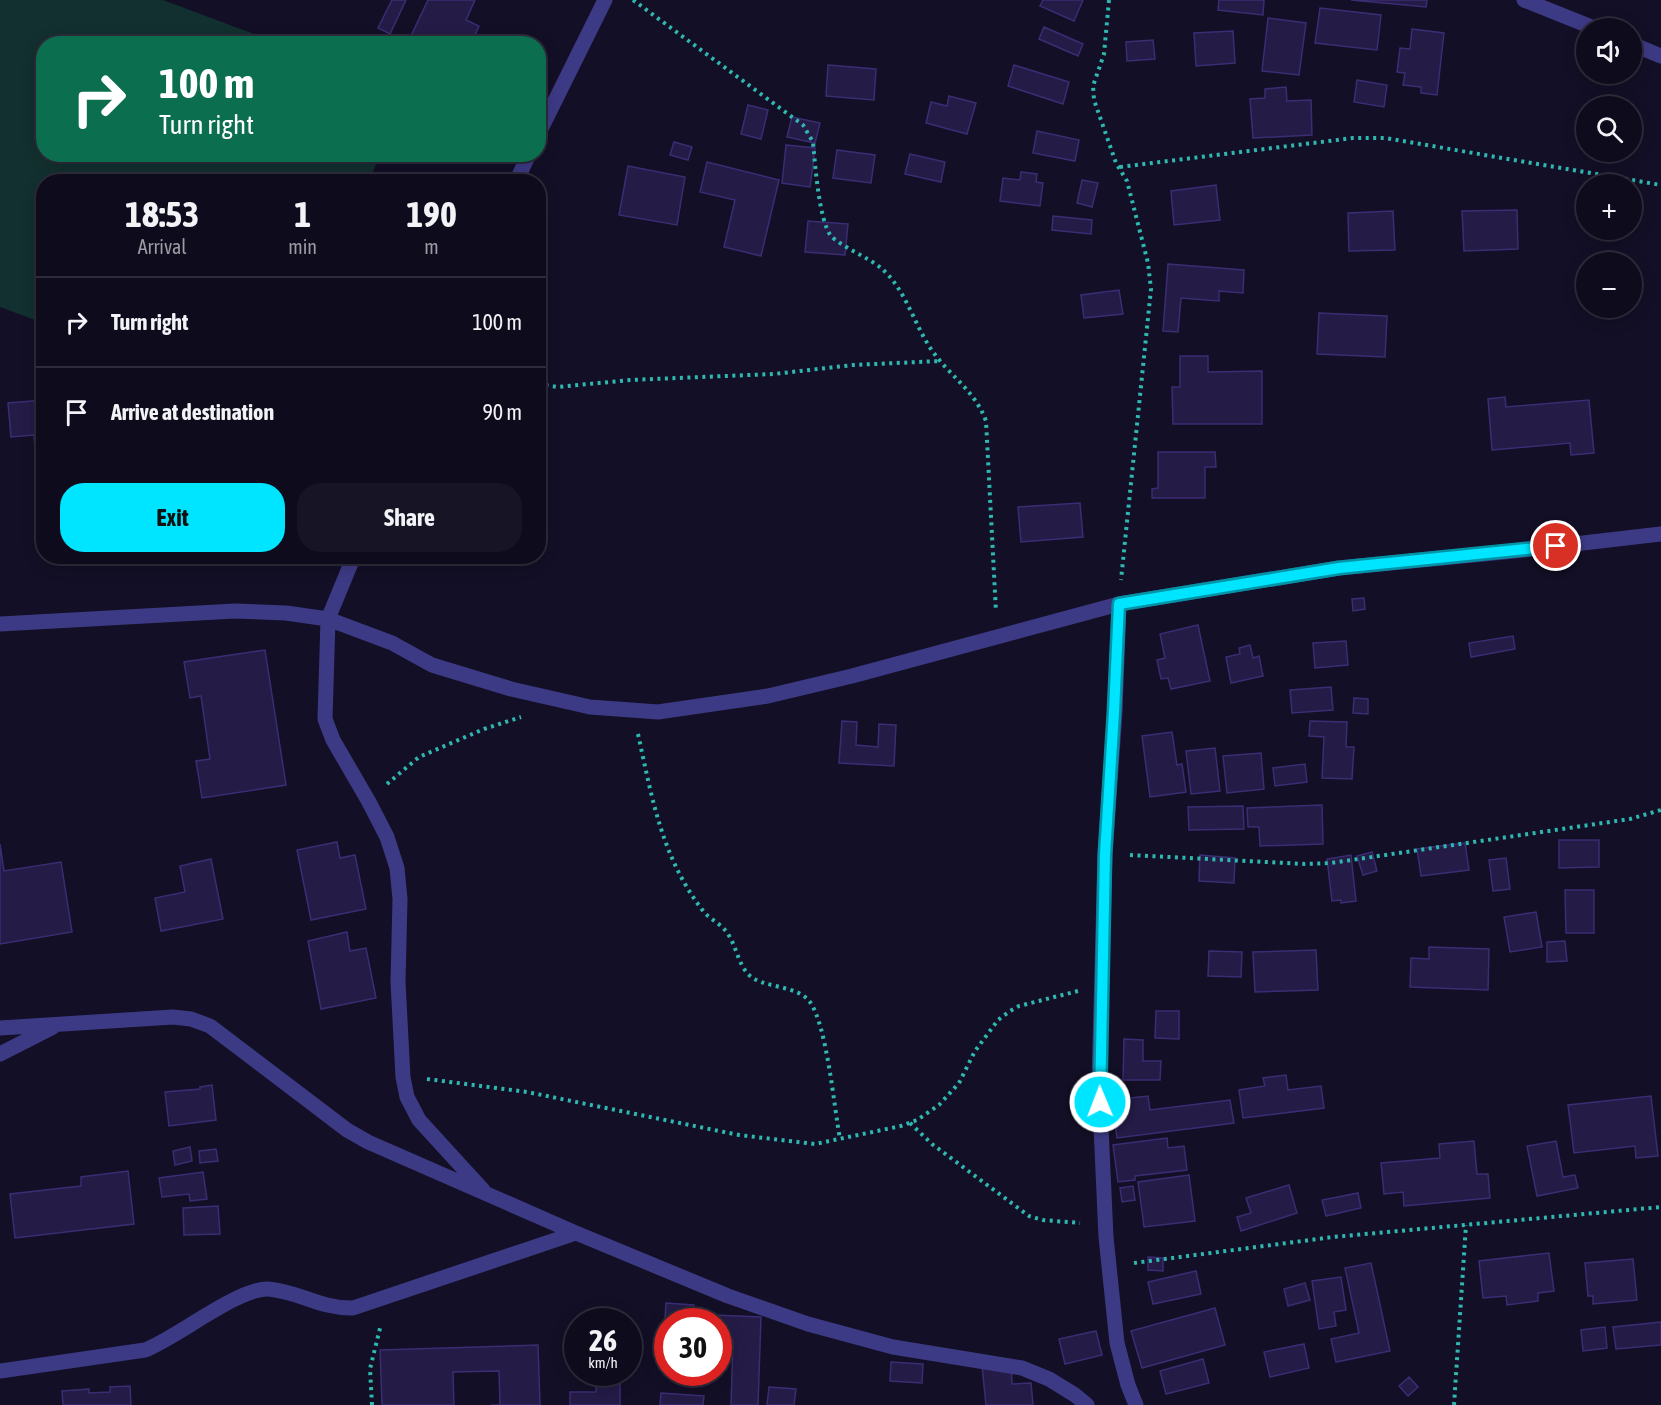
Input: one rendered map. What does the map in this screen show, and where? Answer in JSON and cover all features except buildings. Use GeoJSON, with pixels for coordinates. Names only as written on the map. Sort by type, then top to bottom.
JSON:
{"type":"FeatureCollection","features":[{"type":"Feature","properties":{"kind":"street"},"geometry":{"type":"LineString","coordinates":[[546,119],[605,0]]}},
{"type":"Feature","properties":{"kind":"street"},"geometry":{"type":"LineString","coordinates":[[1524,0],[1576,21]]}},
{"type":"Feature","properties":{"kind":"street"},"geometry":{"type":"LineString","coordinates":[[1642,48],[1661,56]]}},
{"type":"Feature","properties":{"kind":"street"},"geometry":{"type":"LineString","coordinates":[[0,624],[236,611],[286,613],[328,619],[392,643],[432,665],[511,689],[590,707],[658,712],[768,696],[852,676],[1119,604],[1339,568],[1661,534]]}},
{"type":"Feature","properties":{"kind":"street"},"geometry":{"type":"LineString","coordinates":[[351,564],[328,619],[326,718],[333,740],[387,837],[397,868],[400,899],[398,982],[403,1077],[407,1097],[419,1120],[486,1194]]}},
{"type":"Feature","properties":{"kind":"street"},"geometry":{"type":"LineString","coordinates":[[1119,604],[1105,854],[1099,1083],[1108,1266],[1117,1343],[1136,1405]]}},
{"type":"Feature","properties":{"kind":"street"},"geometry":{"type":"LineString","coordinates":[[0,1028],[174,1017],[191,1019],[210,1026],[347,1130],[368,1142],[576,1233],[728,1296],[808,1324],[893,1347],[1022,1368],[1049,1379],[1075,1395],[1086,1405]]}},
{"type":"Feature","properties":{"kind":"street"},"geometry":{"type":"LineString","coordinates":[[0,1054],[58,1024]]}},
{"type":"Feature","properties":{"kind":"street"},"geometry":{"type":"LineString","coordinates":[[0,1371],[146,1350],[162,1343],[240,1296],[257,1290],[281,1291],[338,1309],[353,1308],[576,1233]]}},
{"type":"Feature","properties":{"kind":"path"},"geometry":{"type":"LineString","coordinates":[[633,0],[803,125],[813,142],[822,211],[831,236],[881,268],[893,280],[931,348],[940,361],[974,397],[986,422],[997,637]]}},
{"type":"Feature","properties":{"kind":"path"},"geometry":{"type":"LineString","coordinates":[[1109,0],[1104,54],[1093,86],[1094,100],[1119,167],[1127,181],[1148,263],[1151,289],[1119,604]]}},
{"type":"Feature","properties":{"kind":"path"},"geometry":{"type":"LineString","coordinates":[[1119,167],[1353,138],[1385,138],[1661,185]]}},
{"type":"Feature","properties":{"kind":"path"},"geometry":{"type":"LineString","coordinates":[[546,385],[558,387],[630,380],[719,378],[853,365],[940,361]]}},
{"type":"Feature","properties":{"kind":"path"},"geometry":{"type":"LineString","coordinates":[[369,802],[419,757],[484,729],[568,702]]}},
{"type":"Feature","properties":{"kind":"path"},"geometry":{"type":"LineString","coordinates":[[633,710],[646,780],[659,828],[693,896],[706,915],[724,930],[748,974],[760,981],[803,995],[813,1006],[822,1033],[840,1139]]}},
{"type":"Feature","properties":{"kind":"path"},"geometry":{"type":"LineString","coordinates":[[1105,854],[1305,864],[1331,863],[1630,819],[1661,810]]}},
{"type":"Feature","properties":{"kind":"path"},"geometry":{"type":"LineString","coordinates":[[403,1077],[527,1092],[739,1135],[815,1144],[910,1123],[939,1105],[959,1083],[975,1051],[998,1020],[1010,1011],[1030,1003],[1101,986]]}},
{"type":"Feature","properties":{"kind":"path"},"geometry":{"type":"LineString","coordinates":[[910,1123],[932,1144],[1029,1216],[1043,1220],[1105,1224]]}},
{"type":"Feature","properties":{"kind":"path"},"geometry":{"type":"LineString","coordinates":[[1108,1266],[1333,1237],[1661,1207]]}},
{"type":"Feature","properties":{"kind":"path"},"geometry":{"type":"LineString","coordinates":[[1454,1405],[1466,1225]]}},
{"type":"Feature","properties":{"kind":"path"},"geometry":{"type":"LineString","coordinates":[[372,1405],[370,1369],[388,1297]]}},
{"type":"Feature","properties":{"kind":"green space"},"geometry":{"type":"Polygon","coordinates":[[[0,0],[163,0],[259,36],[36,36],[36,162],[377,162],[372,174],[36,174],[36,320],[0,307],[0,0]]]}},
{"type":"Feature","properties":{"kind":"route"},"geometry":{"type":"LineString","coordinates":[[1100,1102],[1105,854],[1119,604],[1339,568],[1556,546]]}}]}
